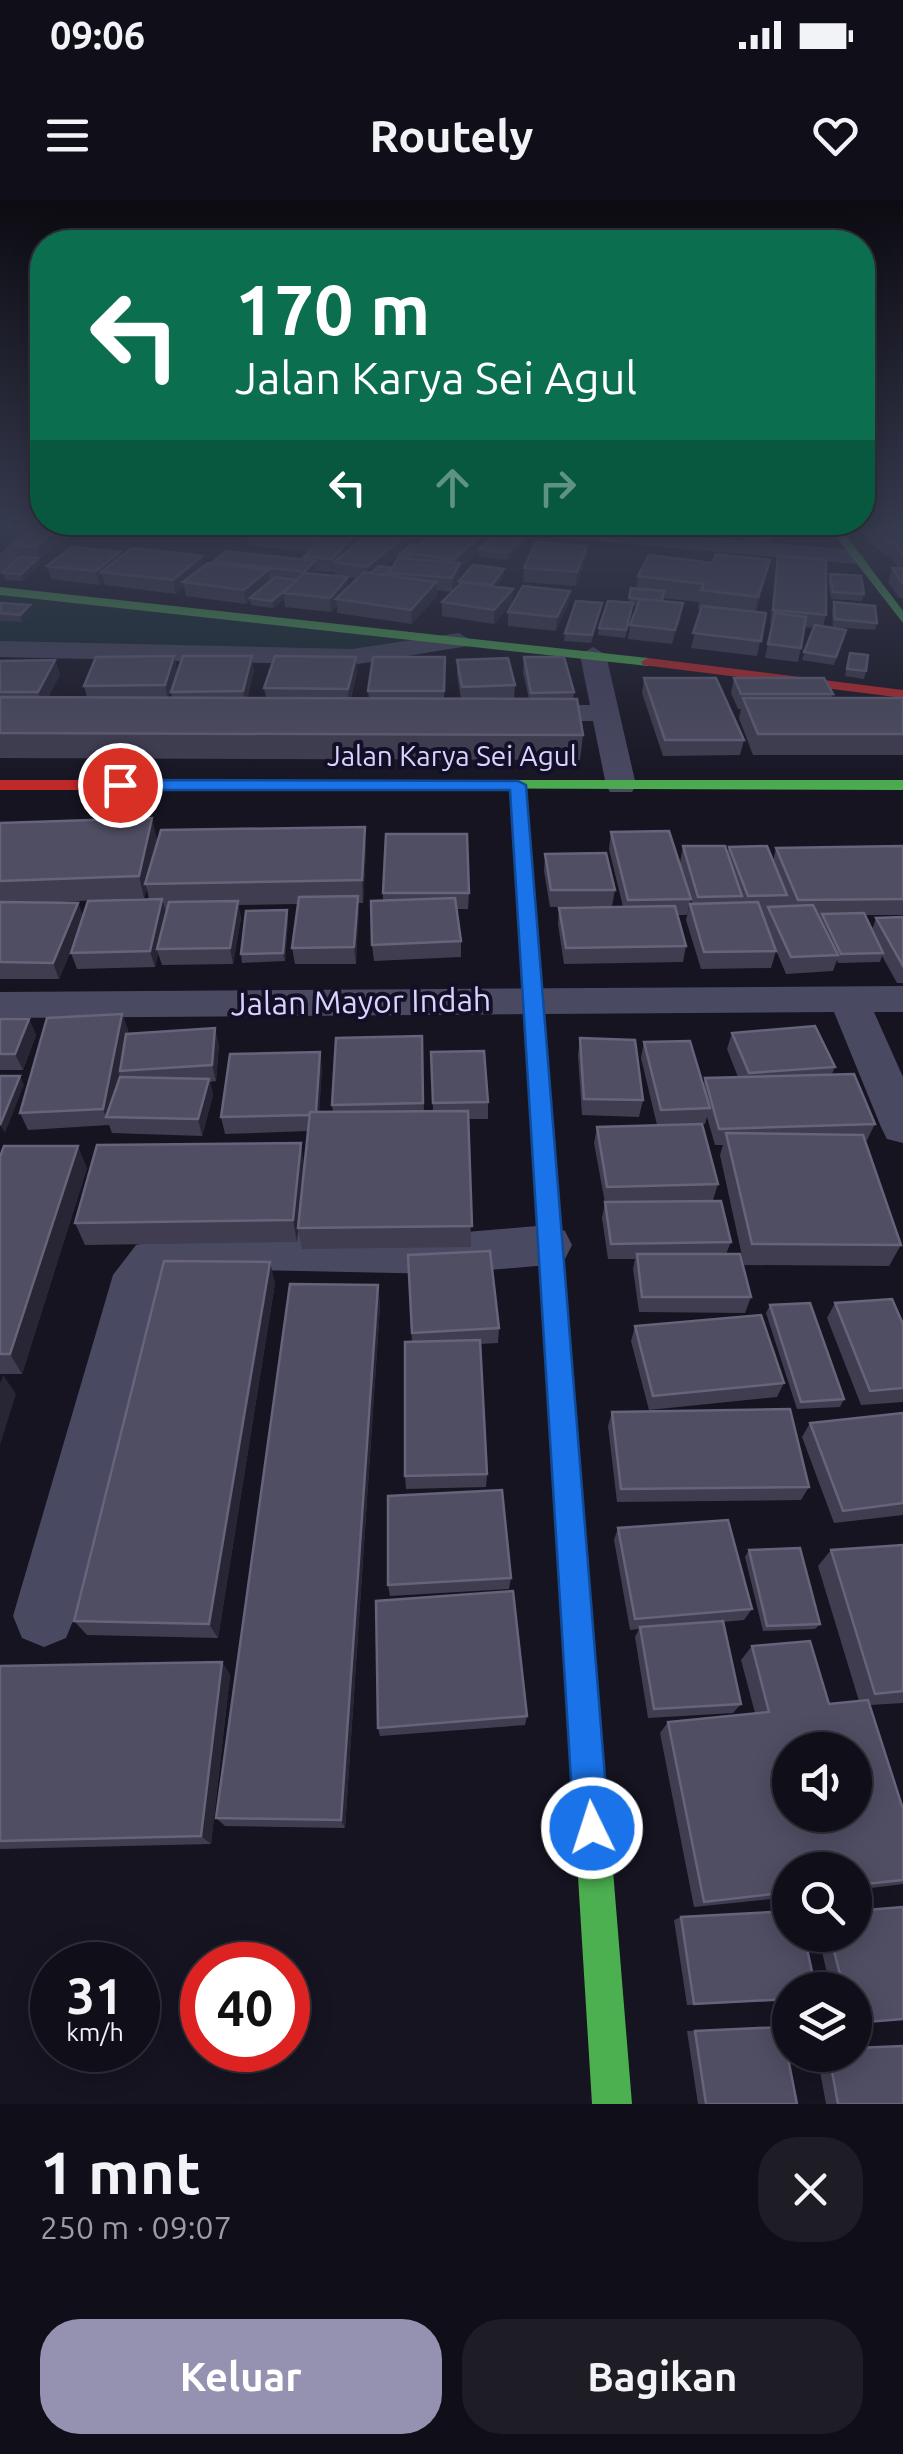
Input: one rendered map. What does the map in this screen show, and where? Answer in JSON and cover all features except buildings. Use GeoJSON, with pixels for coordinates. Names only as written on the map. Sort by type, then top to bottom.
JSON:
{"type":"FeatureCollection","features":[{"type":"Feature","properties":{"kind":"street"},"geometry":{"type":"LineString","coordinates":[[247,618],[903,694]]}},
{"type":"Feature","properties":{"kind":"street"},"geometry":{"type":"LineString","coordinates":[[0,649],[352,658],[460,641]]}},
{"type":"Feature","properties":{"kind":"street"},"geometry":{"type":"LineString","coordinates":[[593,655],[622,785]]}},
{"type":"Feature","properties":{"kind":"street"},"geometry":{"type":"LineString","coordinates":[[488,714],[606,714]]}},
{"type":"Feature","properties":{"kind":"street","name":"Jalan Karya Sei Agul"},"geometry":{"type":"LineString","coordinates":[[0,785],[903,786]]}},
{"type":"Feature","properties":{"kind":"street"},"geometry":{"type":"LineString","coordinates":[[518,785],[612,2104]]}},
{"type":"Feature","properties":{"kind":"street","name":"Jalan Mayor Indah"},"geometry":{"type":"LineString","coordinates":[[0,1005],[903,999]]}},
{"type":"Feature","properties":{"kind":"street"},"geometry":{"type":"LineString","coordinates":[[849,1000],[903,1127]]}},
{"type":"Feature","properties":{"kind":"street"},"geometry":{"type":"LineString","coordinates":[[44,1616],[138,1275],[153,1259],[202,1249],[443,1254],[548,1245]]}},
{"type":"Feature","properties":{"kind":"green space"},"geometry":{"type":"Polygon","coordinates":[[[0,618],[236,618],[438,640],[405,651],[0,648],[0,618]]]}},
{"type":"Feature","properties":{"kind":"traffic: fast"},"geometry":{"type":"LineString","coordinates":[[245,618],[648,662]]}},
{"type":"Feature","properties":{"kind":"traffic: fast"},"geometry":{"type":"LineString","coordinates":[[373,785],[903,785]]}},
{"type":"Feature","properties":{"kind":"traffic: fast"},"geometry":{"type":"LineString","coordinates":[[583,1698],[612,2104]]}},
{"type":"Feature","properties":{"kind":"traffic: slow"},"geometry":{"type":"LineString","coordinates":[[537,1054],[583,1698]]}},
{"type":"Feature","properties":{"kind":"traffic: jam"},"geometry":{"type":"LineString","coordinates":[[648,662],[903,694]]}},
{"type":"Feature","properties":{"kind":"traffic: jam"},"geometry":{"type":"LineString","coordinates":[[0,785],[373,785]]}},
{"type":"Feature","properties":{"kind":"traffic: jam"},"geometry":{"type":"LineString","coordinates":[[518,785],[537,1054]]}},
{"type":"Feature","properties":{"kind":"route"},"geometry":{"type":"LineString","coordinates":[[120,785],[518,785],[592,1828]]}}]}
